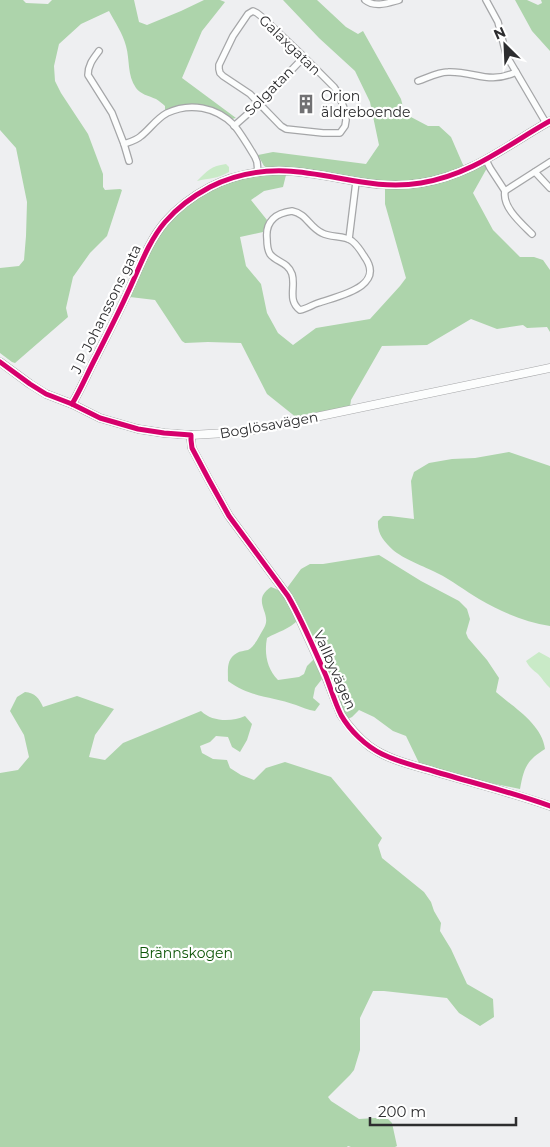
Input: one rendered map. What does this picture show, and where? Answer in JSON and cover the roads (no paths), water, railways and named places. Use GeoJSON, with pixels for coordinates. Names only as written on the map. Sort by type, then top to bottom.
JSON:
{"type":"FeatureCollection","features":[{"type":"Feature","properties":{"kind":"street"},"geometry":{"type":"LineString","coordinates":[[366,0],[370,4],[376,5],[399,0]]}},
{"type":"Feature","properties":{"kind":"street"},"geometry":{"type":"LineString","coordinates":[[486,0],[498,22],[506,54],[548,122]]}},
{"type":"Feature","properties":{"kind":"street","name":"Galaxgatan"},"geometry":{"type":"LineString","coordinates":[[253,11],[258,13],[334,87],[342,102],[345,113],[345,126],[340,133],[335,134],[286,129],[259,104],[250,94],[223,76],[219,69],[219,65],[233,36],[248,14],[253,11]]}},
{"type":"Feature","properties":{"kind":"street"},"geometry":{"type":"LineString","coordinates":[[99,51],[88,68],[88,76],[112,113],[129,161]]}},
{"type":"Feature","properties":{"kind":"street","name":"Solgatan"},"geometry":{"type":"LineString","coordinates":[[234,126],[259,104],[304,57]]}},
{"type":"Feature","properties":{"kind":"street"},"geometry":{"type":"LineString","coordinates":[[418,81],[444,72],[491,78],[503,77],[516,72]]}},
{"type":"Feature","properties":{"kind":"street"},"geometry":{"type":"LineString","coordinates":[[124,144],[140,138],[157,120],[180,108],[207,109],[222,116],[234,126],[255,157],[258,172]]}},
{"type":"Feature","properties":{"kind":"street","name":"J P Johanssons gata"},"geometry":{"type":"LineString","coordinates":[[72,404],[150,246],[165,222],[199,193],[238,176],[258,172],[288,171],[383,186],[399,186],[435,181],[463,172],[486,160],[548,122]]}},
{"type":"Feature","properties":{"kind":"street"},"geometry":{"type":"LineString","coordinates":[[486,160],[505,191],[505,200],[510,209],[532,234]]}},
{"type":"Feature","properties":{"kind":"street"},"geometry":{"type":"LineString","coordinates":[[505,191],[550,162]]}},
{"type":"Feature","properties":{"kind":"street"},"geometry":{"type":"LineString","coordinates":[[535,172],[550,188]]}},
{"type":"Feature","properties":{"kind":"street"},"geometry":{"type":"LineString","coordinates":[[348,239],[356,182]]}},
{"type":"Feature","properties":{"kind":"street"},"geometry":{"type":"LineString","coordinates":[[283,212],[298,212],[322,233],[348,239],[358,247],[368,262],[370,273],[368,278],[360,287],[300,310],[292,299],[292,272],[289,267],[271,256],[268,251],[266,235],[270,221],[283,212]]}},
{"type":"Feature","properties":{"kind":"street","name":"Boglösavägen"},"geometry":{"type":"LineString","coordinates":[[0,362],[46,394],[100,418],[138,429],[191,435],[244,432],[550,368]]}},
{"type":"Feature","properties":{"kind":"street","name":"Vallbyvägen"},"geometry":{"type":"LineString","coordinates":[[191,435],[192,448],[229,516],[288,596],[304,626],[341,715],[359,738],[382,754],[402,762],[550,806]]}},
{"type":"Feature","properties":{"kind":"place","name":"Orion äldreboende"},"geometry":{"type":"Point","coordinates":[306,104]}},
{"type":"Feature","properties":{"kind":"park label","name":"Brännskogen"},"geometry":{"type":"Point","coordinates":[186,953]}}]}
